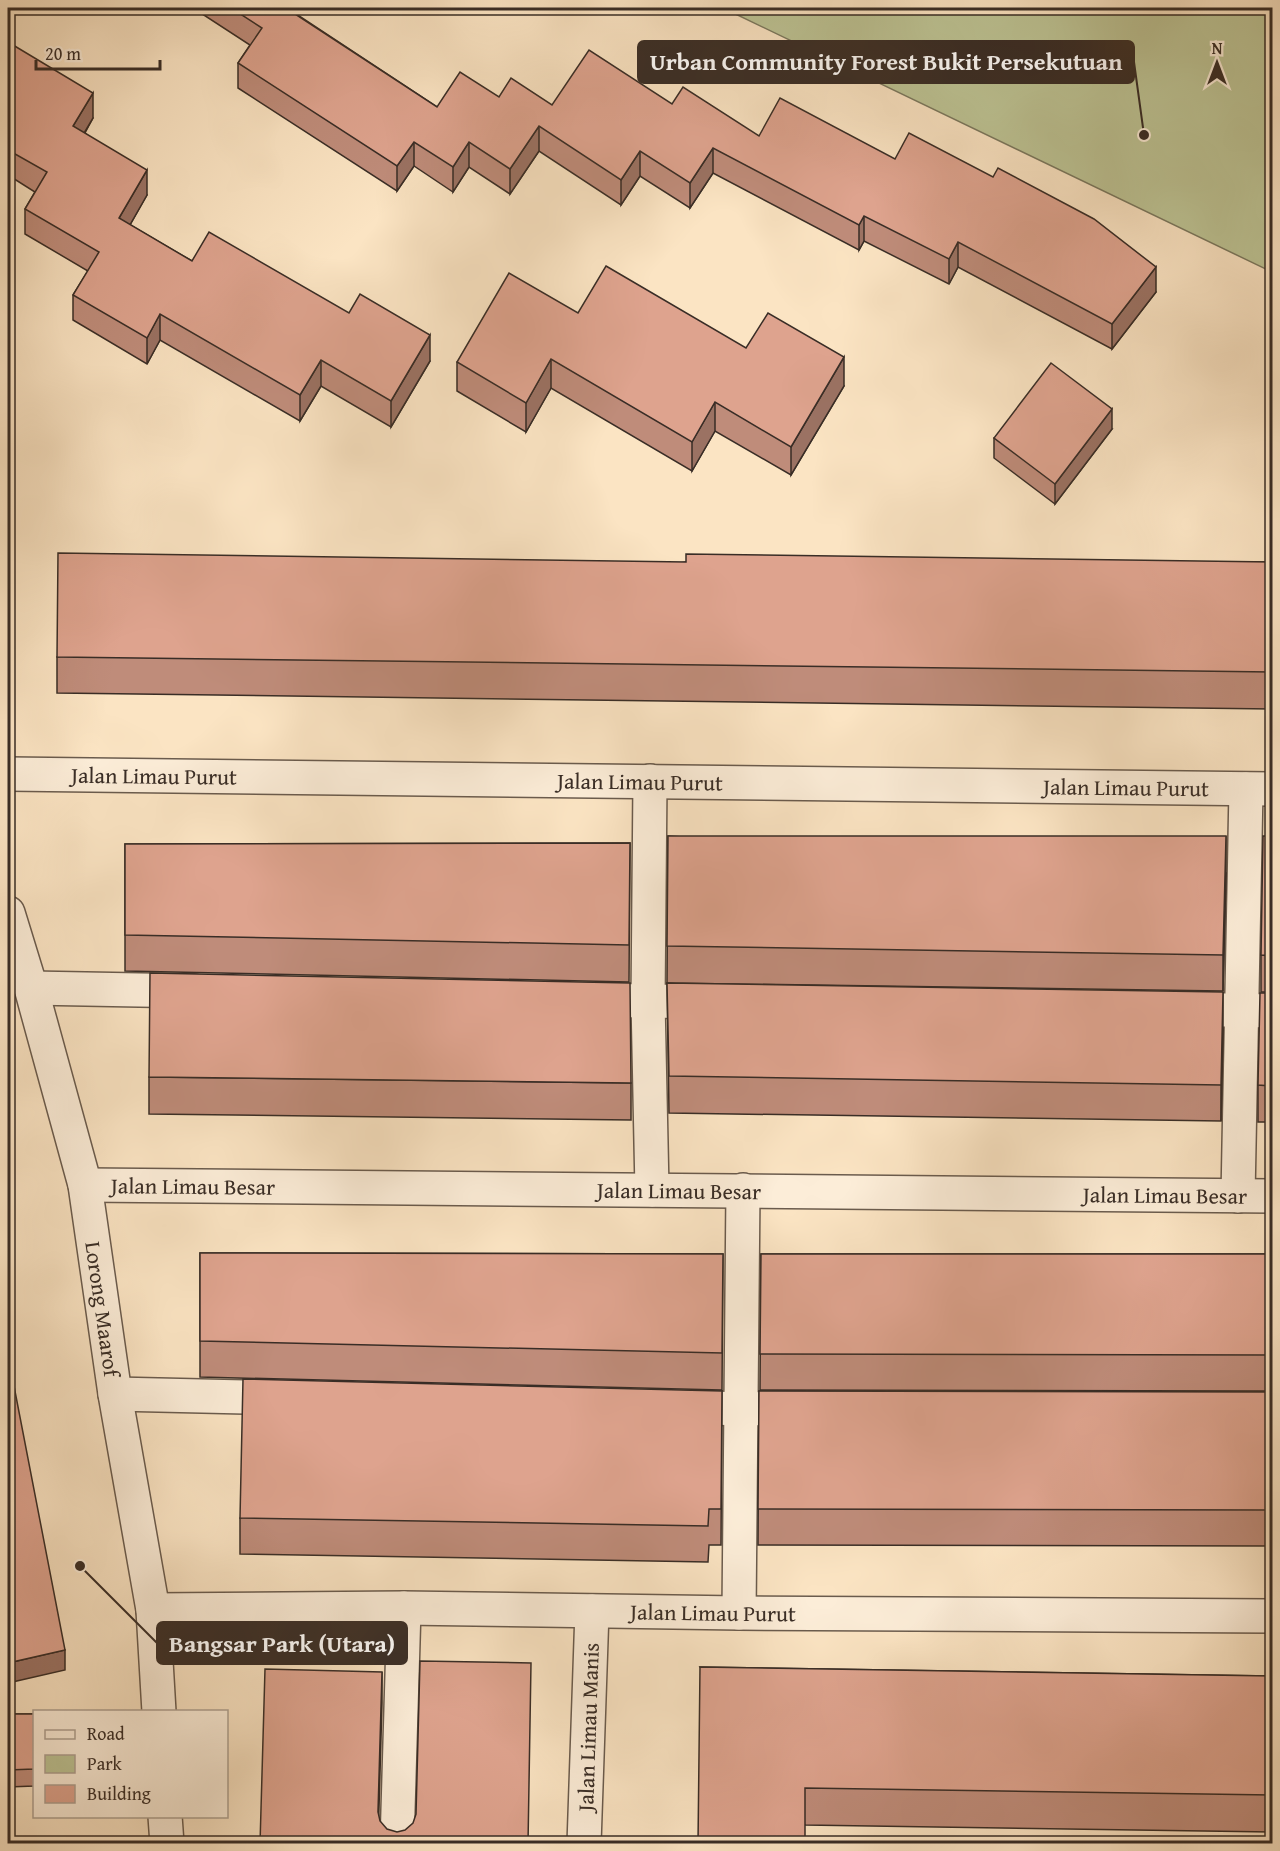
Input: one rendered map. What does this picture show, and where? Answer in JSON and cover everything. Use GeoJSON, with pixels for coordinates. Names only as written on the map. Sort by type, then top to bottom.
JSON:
{"type":"FeatureCollection","features":[{"type":"Feature","properties":{"kind":"street","name":"Jalan Limau Purut"},"geometry":{"type":"LineString","coordinates":[[8,774],[1259,789]]}},
{"type":"Feature","properties":{"kind":"street"},"geometry":{"type":"LineString","coordinates":[[651,781],[648,1001],[652,1190]]}},
{"type":"Feature","properties":{"kind":"street"},"geometry":{"type":"LineString","coordinates":[[1238,1196],[1257,1011],[1259,789]]}},
{"type":"Feature","properties":{"kind":"street","name":"Lorong Maarof"},"geometry":{"type":"LineString","coordinates":[[8,914],[31,988],[85,1185],[115,1394],[153,1610],[159,1710]]}},
{"type":"Feature","properties":{"kind":"street"},"geometry":{"type":"LineString","coordinates":[[31,988],[221,992]]}},
{"type":"Feature","properties":{"kind":"street"},"geometry":{"type":"LineString","coordinates":[[553,999],[743,1003]]}},
{"type":"Feature","properties":{"kind":"street"},"geometry":{"type":"LineString","coordinates":[[1146,1009],[1257,1011]]}},
{"type":"Feature","properties":{"kind":"street","name":"Jalan Limau Besar"},"geometry":{"type":"LineString","coordinates":[[85,1185],[1272,1196]]}},
{"type":"Feature","properties":{"kind":"street"},"geometry":{"type":"LineString","coordinates":[[739,1613],[743,1190]]}},
{"type":"Feature","properties":{"kind":"street"},"geometry":{"type":"LineString","coordinates":[[115,1394],[315,1399]]}},
{"type":"Feature","properties":{"kind":"street"},"geometry":{"type":"LineString","coordinates":[[645,1407],[834,1410]]}},
{"type":"Feature","properties":{"kind":"street","name":"Jalan Limau Purut"},"geometry":{"type":"LineString","coordinates":[[153,1610],[404,1608],[739,1613],[1272,1616]]}},
{"type":"Feature","properties":{"kind":"street"},"geometry":{"type":"LineString","coordinates":[[397,1844],[404,1608]]}},
{"type":"Feature","properties":{"kind":"street","name":"Jalan Limau Manis"},"geometry":{"type":"LineString","coordinates":[[584,1844],[592,1611]]}},
{"type":"Feature","properties":{"kind":"street"},"geometry":{"type":"LineString","coordinates":[[165,1818],[167,1844]]}},
{"type":"Feature","properties":{"kind":"green space"},"geometry":{"type":"Polygon","coordinates":[[[723,8],[1272,8],[1272,272],[723,8]]]}},
{"type":"Feature","properties":{"kind":"building"},"geometry":{"type":"Polygon","coordinates":[[[231,8],[286,8],[437,107],[460,72],[499,97],[511,78],[552,105],[589,50],[672,104],[683,87],[759,136],[780,98],[895,159],[909,133],[993,177],[998,168],[1094,219],[1156,267],[1112,324],[958,242],[949,259],[864,216],[859,225],[713,148],[690,183],[640,151],[621,180],[539,126],[510,169],[469,142],[453,167],[414,142],[397,166],[238,63],[262,28],[231,8]]]}},
{"type":"Feature","properties":{"kind":"building"},"geometry":{"type":"Polygon","coordinates":[[[8,42],[93,93],[73,126],[147,170],[119,218],[192,261],[209,232],[349,313],[360,294],[430,335],[391,401],[321,360],[300,395],[160,314],[147,338],[73,295],[99,252],[25,209],[47,172],[8,150],[8,42]]]}},
{"type":"Feature","properties":{"kind":"building"},"geometry":{"type":"Polygon","coordinates":[[[606,266],[746,348],[768,313],[844,357],[791,447],[715,402],[692,442],[551,359],[526,403],[457,362],[509,273],[578,313],[606,266]]]}},
{"type":"Feature","properties":{"kind":"building"},"geometry":{"type":"Polygon","coordinates":[[[1051,363],[1112,409],[1055,484],[994,438],[1051,363]]]}},
{"type":"Feature","properties":{"kind":"building"},"geometry":{"type":"Polygon","coordinates":[[[58,553],[686,562],[686,554],[1272,562],[1272,672],[57,657],[58,553]]]}},
{"type":"Feature","properties":{"kind":"building"},"geometry":{"type":"Polygon","coordinates":[[[668,836],[1226,836],[1223,955],[667,946],[668,836]]]}},
{"type":"Feature","properties":{"kind":"building"},"geometry":{"type":"Polygon","coordinates":[[[1263,836],[1272,836],[1272,956],[1261,955],[1263,836]]]}},
{"type":"Feature","properties":{"kind":"building"},"geometry":{"type":"Polygon","coordinates":[[[630,843],[629,945],[125,935],[125,844],[630,843]]]}},
{"type":"Feature","properties":{"kind":"building"},"geometry":{"type":"Polygon","coordinates":[[[150,973],[630,983],[631,1083],[149,1077],[150,973]]]}},
{"type":"Feature","properties":{"kind":"building"},"geometry":{"type":"Polygon","coordinates":[[[667,983],[1223,992],[1221,1085],[669,1076],[667,983]]]}},
{"type":"Feature","properties":{"kind":"building"},"geometry":{"type":"Polygon","coordinates":[[[1260,993],[1272,993],[1272,1096],[1271,1086],[1258,1085],[1260,993]]]}},
{"type":"Feature","properties":{"kind":"building"},"geometry":{"type":"Polygon","coordinates":[[[200,1253],[723,1254],[722,1353],[200,1341],[200,1253]]]}},
{"type":"Feature","properties":{"kind":"building"},"geometry":{"type":"Polygon","coordinates":[[[761,1254],[1272,1254],[1272,1355],[760,1354],[761,1254]]]}},
{"type":"Feature","properties":{"kind":"building"},"geometry":{"type":"Polygon","coordinates":[[[8,1355],[65,1650],[8,1663],[8,1355]]]}},
{"type":"Feature","properties":{"kind":"building"},"geometry":{"type":"Polygon","coordinates":[[[243,1379],[722,1391],[721,1509],[709,1509],[708,1526],[240,1518],[243,1379]]]}},
{"type":"Feature","properties":{"kind":"building"},"geometry":{"type":"Polygon","coordinates":[[[759,1391],[1272,1392],[1272,1510],[758,1509],[759,1391]]]}},
{"type":"Feature","properties":{"kind":"building"},"geometry":{"type":"Polygon","coordinates":[[[420,1661],[531,1663],[528,1844],[260,1844],[265,1669],[382,1672],[378,1812],[380,1821],[387,1829],[397,1832],[405,1830],[413,1823],[416,1814],[420,1661]]]}},
{"type":"Feature","properties":{"kind":"building"},"geometry":{"type":"Polygon","coordinates":[[[700,1667],[1272,1676],[1272,1795],[805,1788],[805,1844],[698,1844],[700,1667]]]}},
{"type":"Feature","properties":{"kind":"building"},"geometry":{"type":"Polygon","coordinates":[[[8,1714],[33,1714],[33,1769],[8,1770],[8,1714]]]}},
{"type":"Feature","properties":{"kind":"place","name":"Urban Community Forest Bukit Persekutuan"},"geometry":{"type":"Point","coordinates":[1144,135]}},
{"type":"Feature","properties":{"kind":"place","name":"Bangsar Park (Utara)"},"geometry":{"type":"Point","coordinates":[80,1566]}}]}
